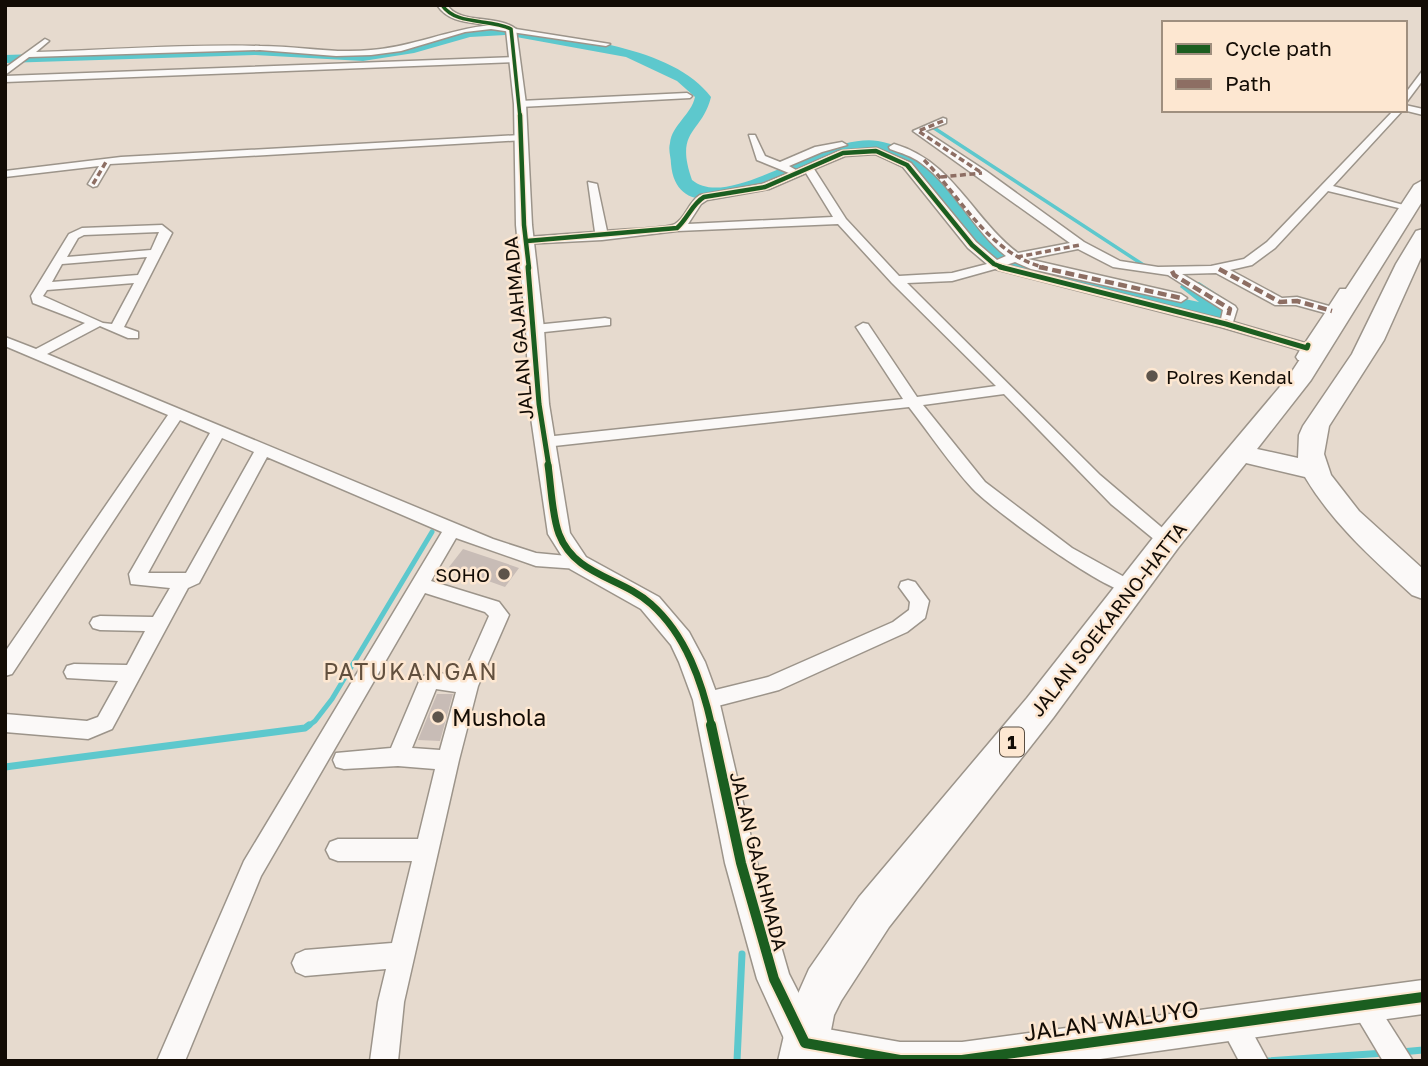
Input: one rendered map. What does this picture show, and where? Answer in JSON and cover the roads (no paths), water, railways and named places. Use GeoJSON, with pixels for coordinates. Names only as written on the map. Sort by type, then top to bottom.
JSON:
{"type":"FeatureCollection","features":[{"type":"Feature","properties":{"kind":"highway","name":"1"},"geometry":{"type":"LineString","coordinates":[[1407,209],[1423,185]]}},
{"type":"Feature","properties":{"kind":"highway","name":"JALAN SOEKARNO-HATTA"},"geometry":{"type":"LineString","coordinates":[[803,1052],[812,1014],[825,985],[874,912],[1040,708],[1167,541],[1288,392],[1322,331],[1376,258],[1407,209]]}},
{"type":"Feature","properties":{"kind":"highway"},"geometry":{"type":"LineString","coordinates":[[1423,235],[1416,259],[1399,279],[1377,331],[1312,434],[1309,454],[1313,470],[1331,499],[1423,587]]}},
{"type":"Feature","properties":{"kind":"highway"},"geometry":{"type":"LineString","coordinates":[[1239,453],[1313,470]]}},
{"type":"Feature","properties":{"kind":"street"},"geometry":{"type":"LineString","coordinates":[[442,5],[448,14],[499,23],[508,40]]}},
{"type":"Feature","properties":{"kind":"street"},"geometry":{"type":"LineString","coordinates":[[25,58],[166,55],[260,48],[336,54],[371,53],[401,50],[464,30],[508,40]]}},
{"type":"Feature","properties":{"kind":"street"},"geometry":{"type":"LineString","coordinates":[[5,55],[25,58],[283,55],[328,59],[380,58],[418,51],[473,35],[608,47]]}},
{"type":"Feature","properties":{"kind":"street"},"geometry":{"type":"LineString","coordinates":[[5,79],[274,69],[508,40]]}},
{"type":"Feature","properties":{"kind":"street","name":"JALAN GAJAHMADA"},"geometry":{"type":"LineString","coordinates":[[508,40],[520,104],[513,138],[534,241],[539,404],[559,534],[578,564],[625,587],[650,603],[664,618],[692,662],[706,700],[741,863],[774,979],[803,1052]]}},
{"type":"Feature","properties":{"kind":"street"},"geometry":{"type":"LineString","coordinates":[[5,72],[45,41]]}},
{"type":"Feature","properties":{"kind":"street"},"geometry":{"type":"LineString","coordinates":[[153,74],[166,55]]}},
{"type":"Feature","properties":{"kind":"street"},"geometry":{"type":"LineString","coordinates":[[274,69],[283,55]]}},
{"type":"Feature","properties":{"kind":"street"},"geometry":{"type":"LineString","coordinates":[[1407,98],[1423,73]]}},
{"type":"Feature","properties":{"kind":"street"},"geometry":{"type":"LineString","coordinates":[[520,104],[687,96]]}},
{"type":"Feature","properties":{"kind":"street"},"geometry":{"type":"LineString","coordinates":[[943,121],[918,131],[982,173],[1080,245],[1117,264],[1166,271],[1219,269],[1248,262],[1271,245],[1397,112]]}},
{"type":"Feature","properties":{"kind":"street"},"geometry":{"type":"LineString","coordinates":[[752,137],[761,158],[800,170],[896,280],[1007,389],[1100,487],[1167,541]]}},
{"type":"Feature","properties":{"kind":"street"},"geometry":{"type":"LineString","coordinates":[[5,174],[106,162],[513,138]]}},
{"type":"Feature","properties":{"kind":"street"},"geometry":{"type":"LineString","coordinates":[[781,166],[832,146],[879,147],[917,156],[941,177],[996,243],[1004,260]]}},
{"type":"Feature","properties":{"kind":"street"},"geometry":{"type":"LineString","coordinates":[[677,228],[689,217],[699,199],[757,189],[842,153],[879,147],[907,165],[972,245],[1037,278],[1227,318],[1322,331]]}},
{"type":"Feature","properties":{"kind":"street"},"geometry":{"type":"LineString","coordinates":[[93,184],[106,162]]}},
{"type":"Feature","properties":{"kind":"street"},"geometry":{"type":"LineString","coordinates":[[941,177],[982,173]]}},
{"type":"Feature","properties":{"kind":"street"},"geometry":{"type":"LineString","coordinates":[[592,184],[602,236]]}},
{"type":"Feature","properties":{"kind":"street"},"geometry":{"type":"LineString","coordinates":[[1324,187],[1407,209]]}},
{"type":"Feature","properties":{"kind":"street"},"geometry":{"type":"LineString","coordinates":[[534,241],[677,228],[841,220]]}},
{"type":"Feature","properties":{"kind":"street"},"geometry":{"type":"LineString","coordinates":[[116,329],[166,233],[162,228],[82,232],[73,236],[37,296],[38,300],[96,323],[133,335]]}},
{"type":"Feature","properties":{"kind":"street"},"geometry":{"type":"LineString","coordinates":[[896,280],[952,277],[987,268],[1004,260],[1080,245]]}},
{"type":"Feature","properties":{"kind":"street"},"geometry":{"type":"LineString","coordinates":[[58,261],[156,253]]}},
{"type":"Feature","properties":{"kind":"street"},"geometry":{"type":"LineString","coordinates":[[1004,260],[1181,298]]}},
{"type":"Feature","properties":{"kind":"street"},"geometry":{"type":"LineString","coordinates":[[1219,269],[1280,302],[1297,301],[1322,331]]}},
{"type":"Feature","properties":{"kind":"street"},"geometry":{"type":"LineString","coordinates":[[1166,271],[1227,318]]}},
{"type":"Feature","properties":{"kind":"street"},"geometry":{"type":"LineString","coordinates":[[41,287],[144,278]]}},
{"type":"Feature","properties":{"kind":"street"},"geometry":{"type":"LineString","coordinates":[[536,328],[605,322]]}},
{"type":"Feature","properties":{"kind":"street"},"geometry":{"type":"LineString","coordinates":[[36,354],[96,323]]}},
{"type":"Feature","properties":{"kind":"street"},"geometry":{"type":"LineString","coordinates":[[863,327],[913,402],[979,486],[1066,552],[1130,589]]}},
{"type":"Feature","properties":{"kind":"street"},"geometry":{"type":"LineString","coordinates":[[5,341],[453,529],[540,562],[578,564]]}},
{"type":"Feature","properties":{"kind":"street"},"geometry":{"type":"LineString","coordinates":[[545,442],[913,402],[1007,389]]}},
{"type":"Feature","properties":{"kind":"street"},"geometry":{"type":"LineString","coordinates":[[5,668],[176,414]]}},
{"type":"Feature","properties":{"kind":"street"},"geometry":{"type":"LineString","coordinates":[[219,430],[137,577],[142,580],[182,582],[193,578],[262,449]]}},
{"type":"Feature","properties":{"kind":"street"},"geometry":{"type":"LineString","coordinates":[[171,1061],[252,869],[453,529]]}},
{"type":"Feature","properties":{"kind":"street"},"geometry":{"type":"LineString","coordinates":[[5,723],[94,728],[105,723],[182,582]]}},
{"type":"Feature","properties":{"kind":"street"},"geometry":{"type":"LineString","coordinates":[[384,1061],[391,1002],[447,760],[468,686],[499,615],[492,607],[421,585]]}},
{"type":"Feature","properties":{"kind":"street"},"geometry":{"type":"LineString","coordinates":[[706,700],[772,684],[900,627],[918,613],[919,601],[908,587]]}},
{"type":"Feature","properties":{"kind":"street"},"geometry":{"type":"LineString","coordinates":[[100,623],[158,624]]}},
{"type":"Feature","properties":{"kind":"street"},"geometry":{"type":"LineString","coordinates":[[74,672],[131,673]]}},
{"type":"Feature","properties":{"kind":"street"},"geometry":{"type":"LineString","coordinates":[[398,757],[428,683],[435,680],[468,686]]}},
{"type":"Feature","properties":{"kind":"street"},"geometry":{"type":"LineString","coordinates":[[344,760],[398,757],[447,760]]}},
{"type":"Feature","properties":{"kind":"street"},"geometry":{"type":"LineString","coordinates":[[338,850],[426,850]]}},
{"type":"Feature","properties":{"kind":"street"},"geometry":{"type":"LineString","coordinates":[[305,963],[402,955]]}},
{"type":"Feature","properties":{"kind":"street","name":"JALAN WALUYO"},"geometry":{"type":"LineString","coordinates":[[803,1052],[900,1060],[962,1060],[1243,1041],[1368,1014],[1423,998]]}},
{"type":"Feature","properties":{"kind":"street"},"geometry":{"type":"LineString","coordinates":[[1368,1014],[1399,1061]]}},
{"type":"Feature","properties":{"kind":"waterway"},"geometry":{"type":"LineString","coordinates":[[5,59],[255,51],[363,57],[414,49],[469,33],[505,31],[630,53],[682,78],[703,97],[699,109],[686,125],[678,143],[683,180],[689,187],[703,193],[736,191],[840,149],[876,146],[896,151],[913,161],[944,193],[986,245],[1010,263],[1042,274],[1222,314],[1223,308],[1191,287]]}},
{"type":"Feature","properties":{"kind":"waterway"},"geometry":{"type":"LineString","coordinates":[[931,126],[1145,266]]}},
{"type":"Feature","properties":{"kind":"waterway"},"geometry":{"type":"LineString","coordinates":[[307,727],[332,699],[432,532]]}},
{"type":"Feature","properties":{"kind":"waterway"},"geometry":{"type":"LineString","coordinates":[[5,767],[305,728],[309,725]]}},
{"type":"Feature","properties":{"kind":"waterway"},"geometry":{"type":"LineString","coordinates":[[737,1061],[742,954]]}},
{"type":"Feature","properties":{"kind":"waterway"},"geometry":{"type":"LineString","coordinates":[[1401,1052],[1423,1050]]}},
{"type":"Feature","properties":{"kind":"waterway"},"geometry":{"type":"LineString","coordinates":[[1267,1061],[1385,1053]]}},
{"type":"Feature","properties":{"kind":"place","name":"Polres Kendal"},"geometry":{"type":"Point","coordinates":[1152,376]}},
{"type":"Feature","properties":{"kind":"place","name":"SOHO"},"geometry":{"type":"Point","coordinates":[504,574]}},
{"type":"Feature","properties":{"kind":"place","name":"Mushola"},"geometry":{"type":"Point","coordinates":[438,717]}},
{"type":"Feature","properties":{"kind":"district","name":"PATUKANGAN"},"geometry":{"type":"Point","coordinates":[411,671]}}]}
